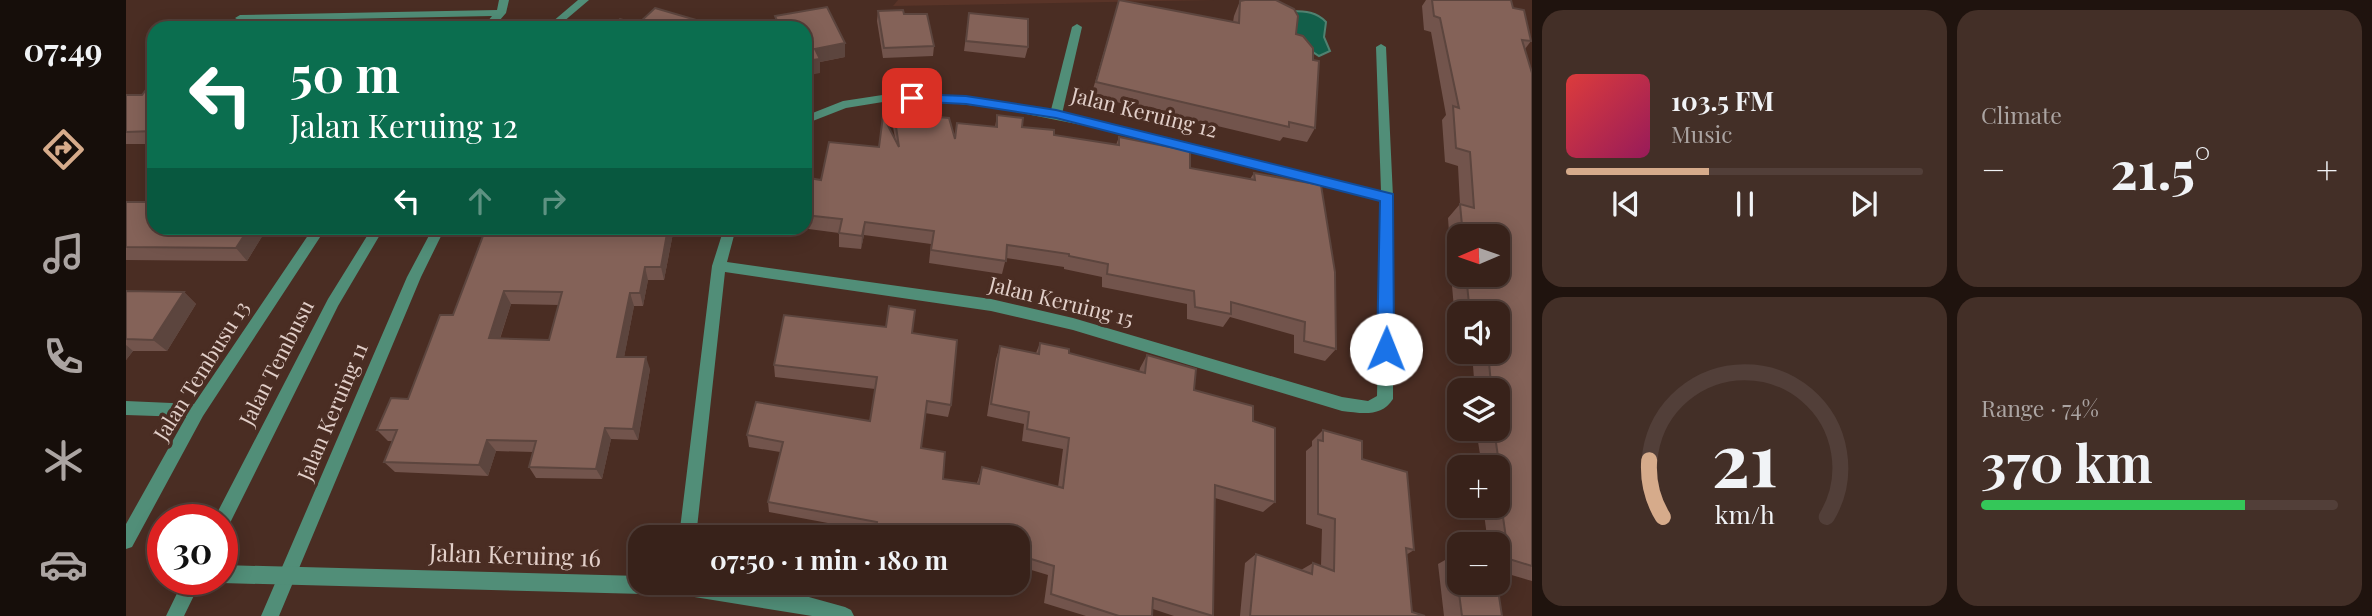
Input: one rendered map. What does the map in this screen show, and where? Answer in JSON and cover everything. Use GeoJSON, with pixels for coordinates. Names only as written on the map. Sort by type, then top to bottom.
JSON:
{"type":"FeatureCollection","features":[{"type":"Feature","properties":{"kind":"street"},"geometry":{"type":"LineString","coordinates":[[494,21],[501,13],[504,0]]}},
{"type":"Feature","properties":{"kind":"street"},"geometry":{"type":"LineString","coordinates":[[558,21],[584,0]]}},
{"type":"Feature","properties":{"kind":"street"},"geometry":{"type":"LineString","coordinates":[[240,18],[501,13]]}},
{"type":"Feature","properties":{"kind":"street"},"geometry":{"type":"LineString","coordinates":[[1056,114],[1077,27]]}},
{"type":"Feature","properties":{"kind":"street"},"geometry":{"type":"LineString","coordinates":[[1381,47],[1388,197]]}},
{"type":"Feature","properties":{"kind":"street","name":"Jalan Keruing 12"},"geometry":{"type":"LineString","coordinates":[[812,116],[868,100],[966,100],[1056,114],[1388,197]]}},
{"type":"Feature","properties":{"kind":"street","name":"Jalan Keruing 15"},"geometry":{"type":"LineString","coordinates":[[719,266],[990,305],[1073,324],[1342,404],[1369,408],[1385,399],[1388,197]]}},
{"type":"Feature","properties":{"kind":"street","name":"Jalan Tembusu 13"},"geometry":{"type":"LineString","coordinates":[[126,541],[198,411],[315,235]]}},
{"type":"Feature","properties":{"kind":"street","name":"Jalan Tembusu"},"geometry":{"type":"LineString","coordinates":[[231,504],[333,303],[374,235]]}},
{"type":"Feature","properties":{"kind":"street","name":"Jalan Keruing 11"},"geometry":{"type":"LineString","coordinates":[[270,616],[414,276],[435,235]]}},
{"type":"Feature","properties":{"kind":"street"},"geometry":{"type":"LineString","coordinates":[[688,525],[719,266],[728,235]]}},
{"type":"Feature","properties":{"kind":"street"},"geometry":{"type":"LineString","coordinates":[[126,408],[198,411]]}},
{"type":"Feature","properties":{"kind":"street","name":"Jalan Keruing 16"},"geometry":{"type":"LineString","coordinates":[[238,574],[628,583]]}},
{"type":"Feature","properties":{"kind":"street"},"geometry":{"type":"LineString","coordinates":[[175,616],[185,595]]}},
{"type":"Feature","properties":{"kind":"street","name":"Jalan Keruing 16"},"geometry":{"type":"LineString","coordinates":[[749,595],[798,603],[845,616]]}},
{"type":"Feature","properties":{"kind":"shaded area"},"geometry":{"type":"Polygon","coordinates":[[[898,0],[1215,0],[893,6],[898,0]]]}},
{"type":"Feature","properties":{"kind":"shaded area"},"geometry":{"type":"Polygon","coordinates":[[[1292,11],[1310,13],[1326,22],[1324,37],[1330,51],[1319,56],[1305,47],[1298,51],[1292,11]]]}},
{"type":"Feature","properties":{"kind":"building"},"geometry":{"type":"Polygon","coordinates":[[[1119,0],[1239,23],[1240,1],[1276,0],[1294,9],[1298,16],[1296,34],[1303,36],[1313,48],[1313,60],[1319,61],[1315,128],[1289,122],[1289,127],[1096,82],[1119,0]]]}},
{"type":"Feature","properties":{"kind":"building"},"geometry":{"type":"Polygon","coordinates":[[[1432,0],[1511,0],[1513,8],[1524,10],[1531,41],[1522,40],[1532,73],[1532,566],[1510,559],[1510,532],[1505,532],[1503,518],[1510,518],[1510,455],[1498,455],[1496,441],[1510,441],[1510,378],[1490,378],[1489,364],[1510,364],[1510,301],[1469,301],[1467,287],[1510,287],[1510,224],[1462,224],[1460,204],[1474,208],[1470,152],[1456,148],[1453,106],[1459,108],[1440,18],[1434,16],[1432,0]]]}},
{"type":"Feature","properties":{"kind":"building"},"geometry":{"type":"Polygon","coordinates":[[[827,7],[845,43],[815,49],[820,59],[812,60],[812,21],[777,21],[775,16],[827,7]]]}},
{"type":"Feature","properties":{"kind":"building"},"geometry":{"type":"Polygon","coordinates":[[[655,8],[700,21],[641,21],[655,8]]]}},
{"type":"Feature","properties":{"kind":"building"},"geometry":{"type":"Polygon","coordinates":[[[903,10],[904,14],[927,14],[934,46],[884,48],[878,11],[903,10]]]}},
{"type":"Feature","properties":{"kind":"building"},"geometry":{"type":"Polygon","coordinates":[[[969,13],[1028,19],[1028,47],[966,41],[969,13]]]}},
{"type":"Feature","properties":{"kind":"building"},"geometry":{"type":"Polygon","coordinates":[[[147,88],[147,131],[126,132],[126,95],[142,95],[147,88]]]}},
{"type":"Feature","properties":{"kind":"building"},"geometry":{"type":"Polygon","coordinates":[[[894,113],[949,118],[955,139],[957,123],[997,127],[997,115],[1023,118],[1022,127],[1054,130],[1054,135],[1119,145],[1119,137],[1190,151],[1190,168],[1255,180],[1254,173],[1321,185],[1335,272],[1336,349],[1304,341],[1305,322],[1231,302],[1231,314],[1195,307],[1194,291],[1107,274],[1108,264],[1069,254],[1007,245],[1006,261],[931,250],[934,231],[865,222],[862,236],[839,233],[842,219],[812,216],[812,178],[821,180],[829,142],[879,147],[883,116],[899,147],[894,113]]]}},
{"type":"Feature","properties":{"kind":"building"},"geometry":{"type":"Polygon","coordinates":[[[126,202],[147,202],[147,235],[244,235],[236,248],[126,247],[126,202]]]}},
{"type":"Feature","properties":{"kind":"building"},"geometry":{"type":"Polygon","coordinates":[[[483,235],[667,235],[661,267],[645,267],[640,293],[630,293],[617,357],[646,357],[633,429],[605,428],[596,469],[529,467],[536,441],[487,440],[479,465],[384,462],[397,430],[377,430],[391,398],[408,399],[440,315],[453,315],[483,235]],[[504,291],[489,338],[549,340],[562,292],[504,291]]]}},
{"type":"Feature","properties":{"kind":"building"},"geometry":{"type":"Polygon","coordinates":[[[126,291],[184,292],[153,340],[126,339],[126,291]]]}},
{"type":"Feature","properties":{"kind":"building"},"geometry":{"type":"Polygon","coordinates":[[[889,306],[915,310],[912,333],[957,340],[951,405],[927,401],[921,448],[945,452],[943,479],[979,484],[982,467],[1063,488],[1069,438],[1027,429],[1029,412],[991,404],[1000,346],[1039,354],[1040,343],[1069,349],[1069,353],[1145,373],[1147,355],[1196,369],[1194,390],[1253,406],[1253,421],[1275,428],[1275,502],[1215,485],[1213,616],[1153,598],[1152,616],[1119,616],[1051,594],[1054,566],[1030,559],[1030,525],[877,525],[877,522],[768,502],[783,442],[747,435],[756,402],[870,421],[877,377],[774,365],[784,315],[886,327],[889,306]]]}},
{"type":"Feature","properties":{"kind":"building"},"geometry":{"type":"Polygon","coordinates":[[[1323,430],[1362,441],[1362,459],[1407,472],[1414,550],[1406,548],[1412,612],[1425,616],[1250,616],[1256,554],[1312,574],[1313,563],[1334,571],[1335,519],[1318,514],[1318,440],[1323,441],[1323,430]]]}},
{"type":"Feature","properties":{"kind":"building"},"geometry":{"type":"Polygon","coordinates":[[[1459,595],[1499,595],[1502,616],[1462,616],[1459,595]]]}},
{"type":"Feature","properties":{"kind":"route"},"geometry":{"type":"LineString","coordinates":[[912,98],[966,100],[1056,114],[1388,197],[1386,349]]}}]}
